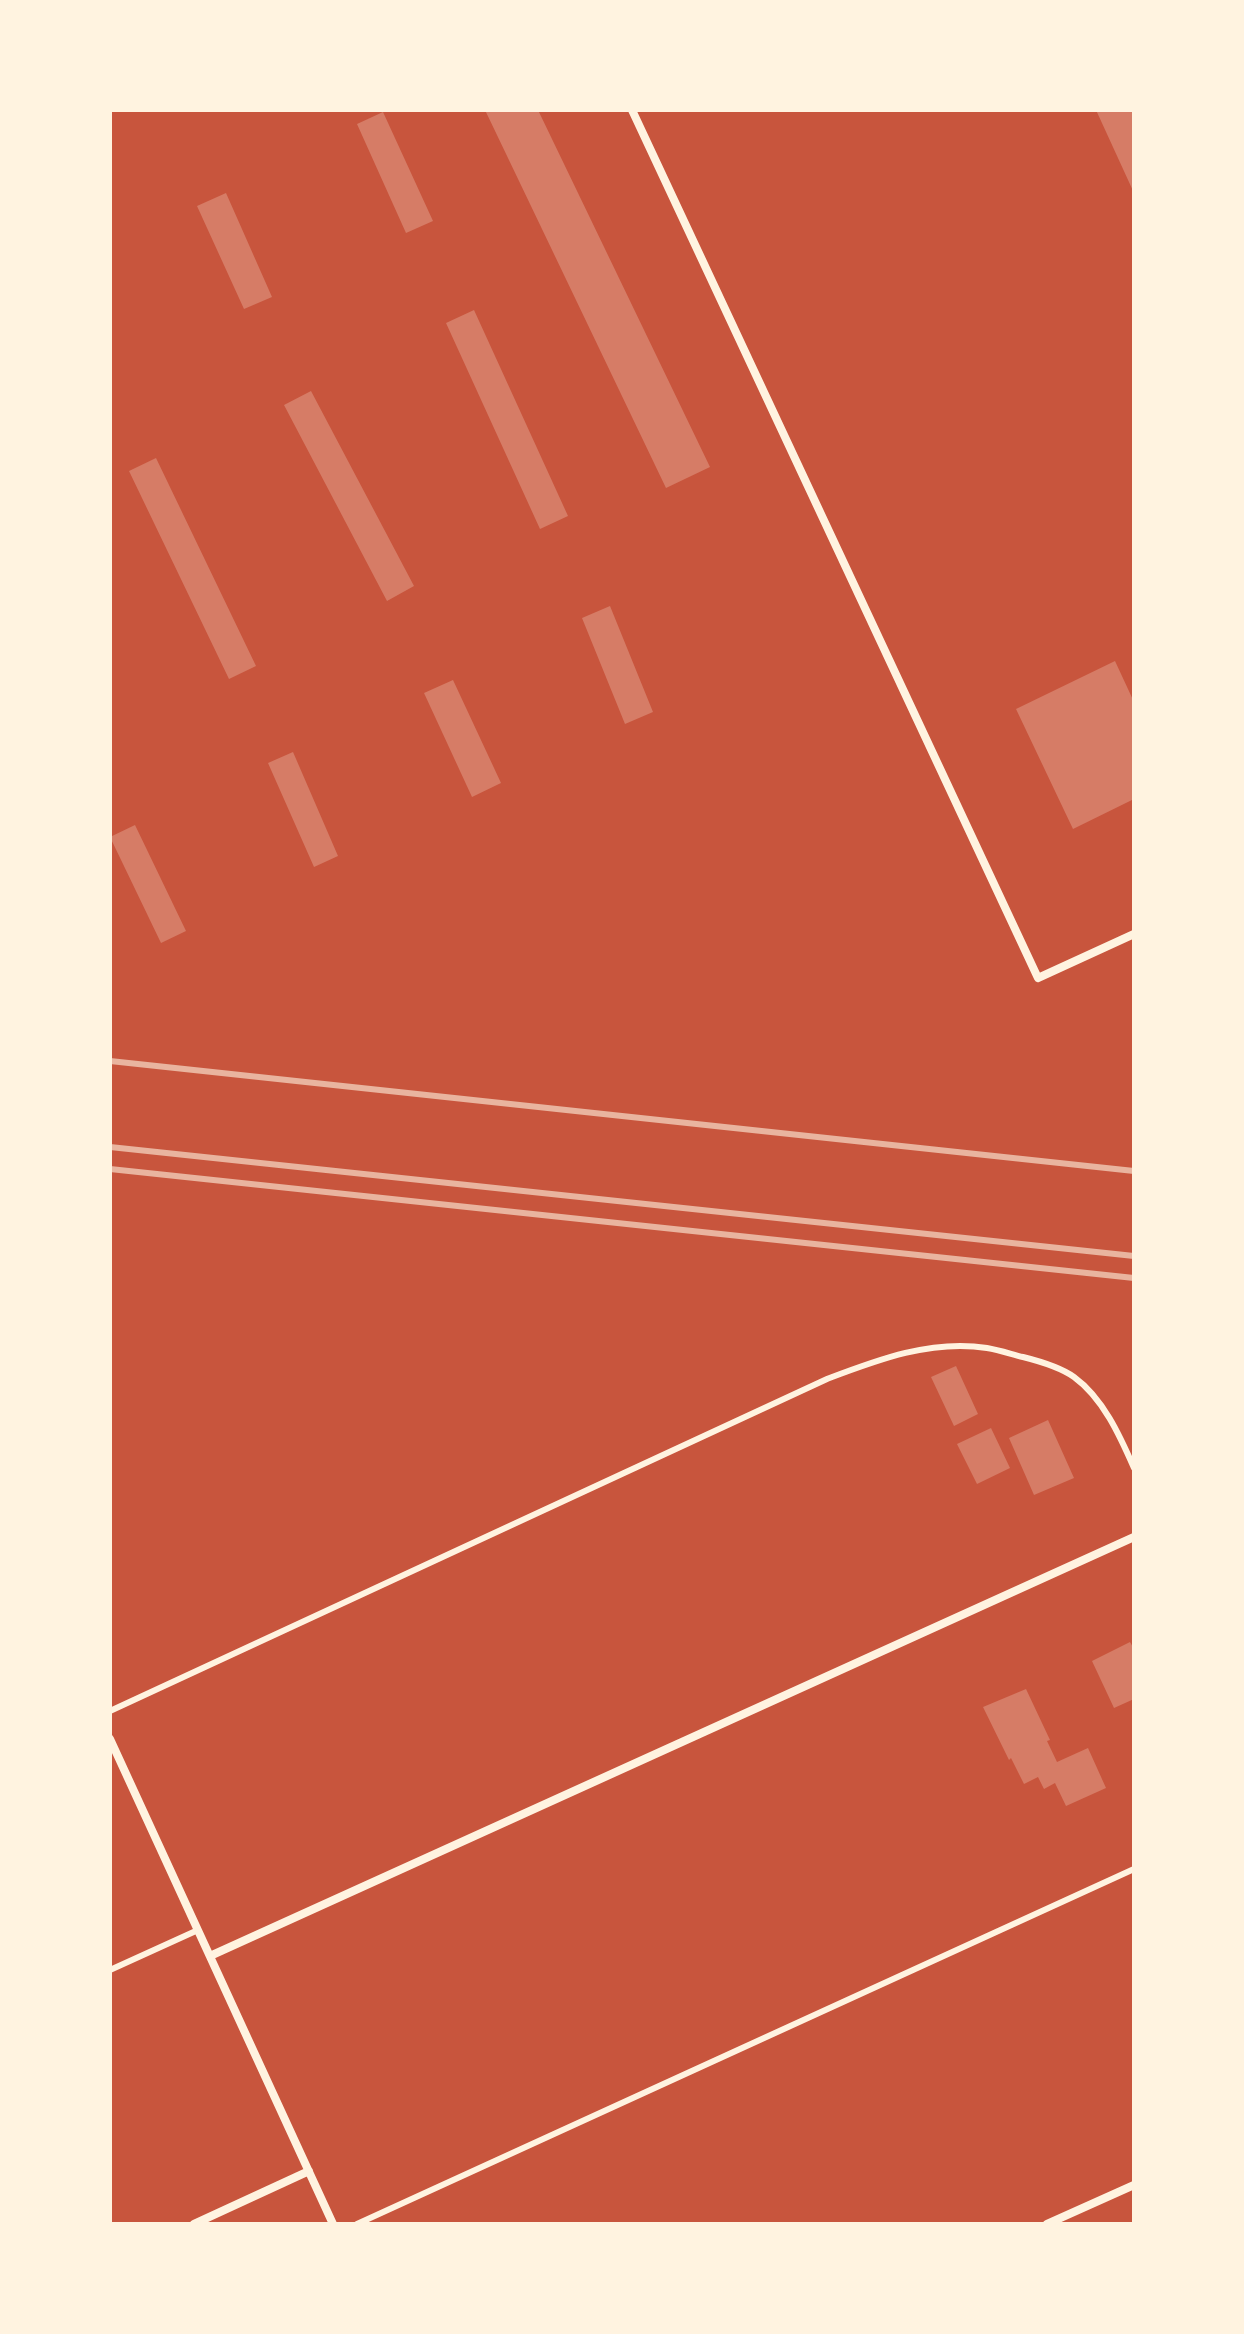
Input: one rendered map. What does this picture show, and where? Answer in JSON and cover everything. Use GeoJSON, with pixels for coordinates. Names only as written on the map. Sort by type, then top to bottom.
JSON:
{"type":"FeatureCollection","features":[{"type":"Feature","properties":{"kind":"street"},"geometry":{"type":"LineString","coordinates":[[632,110],[1038,978],[1134,934]]}},
{"type":"Feature","properties":{"kind":"street"},"geometry":{"type":"LineString","coordinates":[[210,1956],[1134,1537]]}},
{"type":"Feature","properties":{"kind":"street"},"geometry":{"type":"LineString","coordinates":[[110,1739],[333,2224]]}},
{"type":"Feature","properties":{"kind":"street"},"geometry":{"type":"LineString","coordinates":[[194,2224],[309,2171]]}},
{"type":"Feature","properties":{"kind":"street"},"geometry":{"type":"LineString","coordinates":[[1047,2224],[1134,2185]]}},
{"type":"Feature","properties":{"kind":"lane"},"geometry":{"type":"LineString","coordinates":[[110,1711],[814,1385],[876,1360],[908,1351],[947,1346],[985,1347],[1038,1360],[1073,1376],[1100,1404],[1134,1468]]}},
{"type":"Feature","properties":{"kind":"lane"},"geometry":{"type":"LineString","coordinates":[[357,2224],[1134,1869]]}},
{"type":"Feature","properties":{"kind":"lane"},"geometry":{"type":"LineString","coordinates":[[110,1970],[198,1930]]}},
{"type":"Feature","properties":{"kind":"building"},"geometry":{"type":"Polygon","coordinates":[[[485,110],[538,110],[710,467],[666,488],[485,110]]]}},
{"type":"Feature","properties":{"kind":"building"},"geometry":{"type":"Polygon","coordinates":[[[1096,110],[1134,110],[1134,193],[1096,110]]]}},
{"type":"Feature","properties":{"kind":"building"},"geometry":{"type":"Polygon","coordinates":[[[383,112],[433,221],[406,233],[357,124],[383,112]]]}},
{"type":"Feature","properties":{"kind":"building"},"geometry":{"type":"Polygon","coordinates":[[[226,193],[272,297],[244,309],[197,206],[226,193]]]}},
{"type":"Feature","properties":{"kind":"building"},"geometry":{"type":"Polygon","coordinates":[[[474,310],[568,516],[540,529],[446,323],[474,310]]]}},
{"type":"Feature","properties":{"kind":"building"},"geometry":{"type":"Polygon","coordinates":[[[311,391],[414,586],[387,601],[284,405],[311,391]]]}},
{"type":"Feature","properties":{"kind":"building"},"geometry":{"type":"Polygon","coordinates":[[[156,458],[256,666],[229,679],[129,471],[156,458]]]}},
{"type":"Feature","properties":{"kind":"building"},"geometry":{"type":"Polygon","coordinates":[[[610,606],[653,712],[625,724],[582,618],[610,606]]]}},
{"type":"Feature","properties":{"kind":"building"},"geometry":{"type":"Polygon","coordinates":[[[1115,661],[1134,702],[1134,799],[1073,829],[1016,709],[1115,661]]]}},
{"type":"Feature","properties":{"kind":"building"},"geometry":{"type":"Polygon","coordinates":[[[453,680],[501,783],[472,797],[424,693],[453,680]]]}},
{"type":"Feature","properties":{"kind":"building"},"geometry":{"type":"Polygon","coordinates":[[[293,752],[338,856],[314,867],[268,763],[293,752]]]}},
{"type":"Feature","properties":{"kind":"building"},"geometry":{"type":"Polygon","coordinates":[[[135,825],[186,931],[161,943],[110,837],[135,825]]]}},
{"type":"Feature","properties":{"kind":"building"},"geometry":{"type":"Polygon","coordinates":[[[956,1366],[978,1414],[954,1426],[931,1377],[956,1366]]]}},
{"type":"Feature","properties":{"kind":"building"},"geometry":{"type":"Polygon","coordinates":[[[1048,1420],[1074,1478],[1034,1495],[1009,1438],[1048,1420]]]}},
{"type":"Feature","properties":{"kind":"building"},"geometry":{"type":"Polygon","coordinates":[[[991,1428],[1010,1468],[977,1484],[957,1444],[991,1428]]]}},
{"type":"Feature","properties":{"kind":"building"},"geometry":{"type":"Polygon","coordinates":[[[1130,1642],[1134,1649],[1134,1699],[1114,1708],[1092,1661],[1130,1642]]]}},
{"type":"Feature","properties":{"kind":"building"},"geometry":{"type":"Polygon","coordinates":[[[1026,1689],[1057,1762],[1088,1748],[1106,1788],[1066,1806],[1055,1783],[1044,1789],[1038,1777],[1024,1784],[983,1707],[1026,1689]]]}},
{"type":"Feature","properties":{"kind":"railway"},"geometry":{"type":"LineString","coordinates":[[110,1061],[1134,1171]]}},
{"type":"Feature","properties":{"kind":"railway"},"geometry":{"type":"LineString","coordinates":[[110,1147],[1134,1256]]}},
{"type":"Feature","properties":{"kind":"railway"},"geometry":{"type":"LineString","coordinates":[[110,1169],[1134,1278]]}}]}
